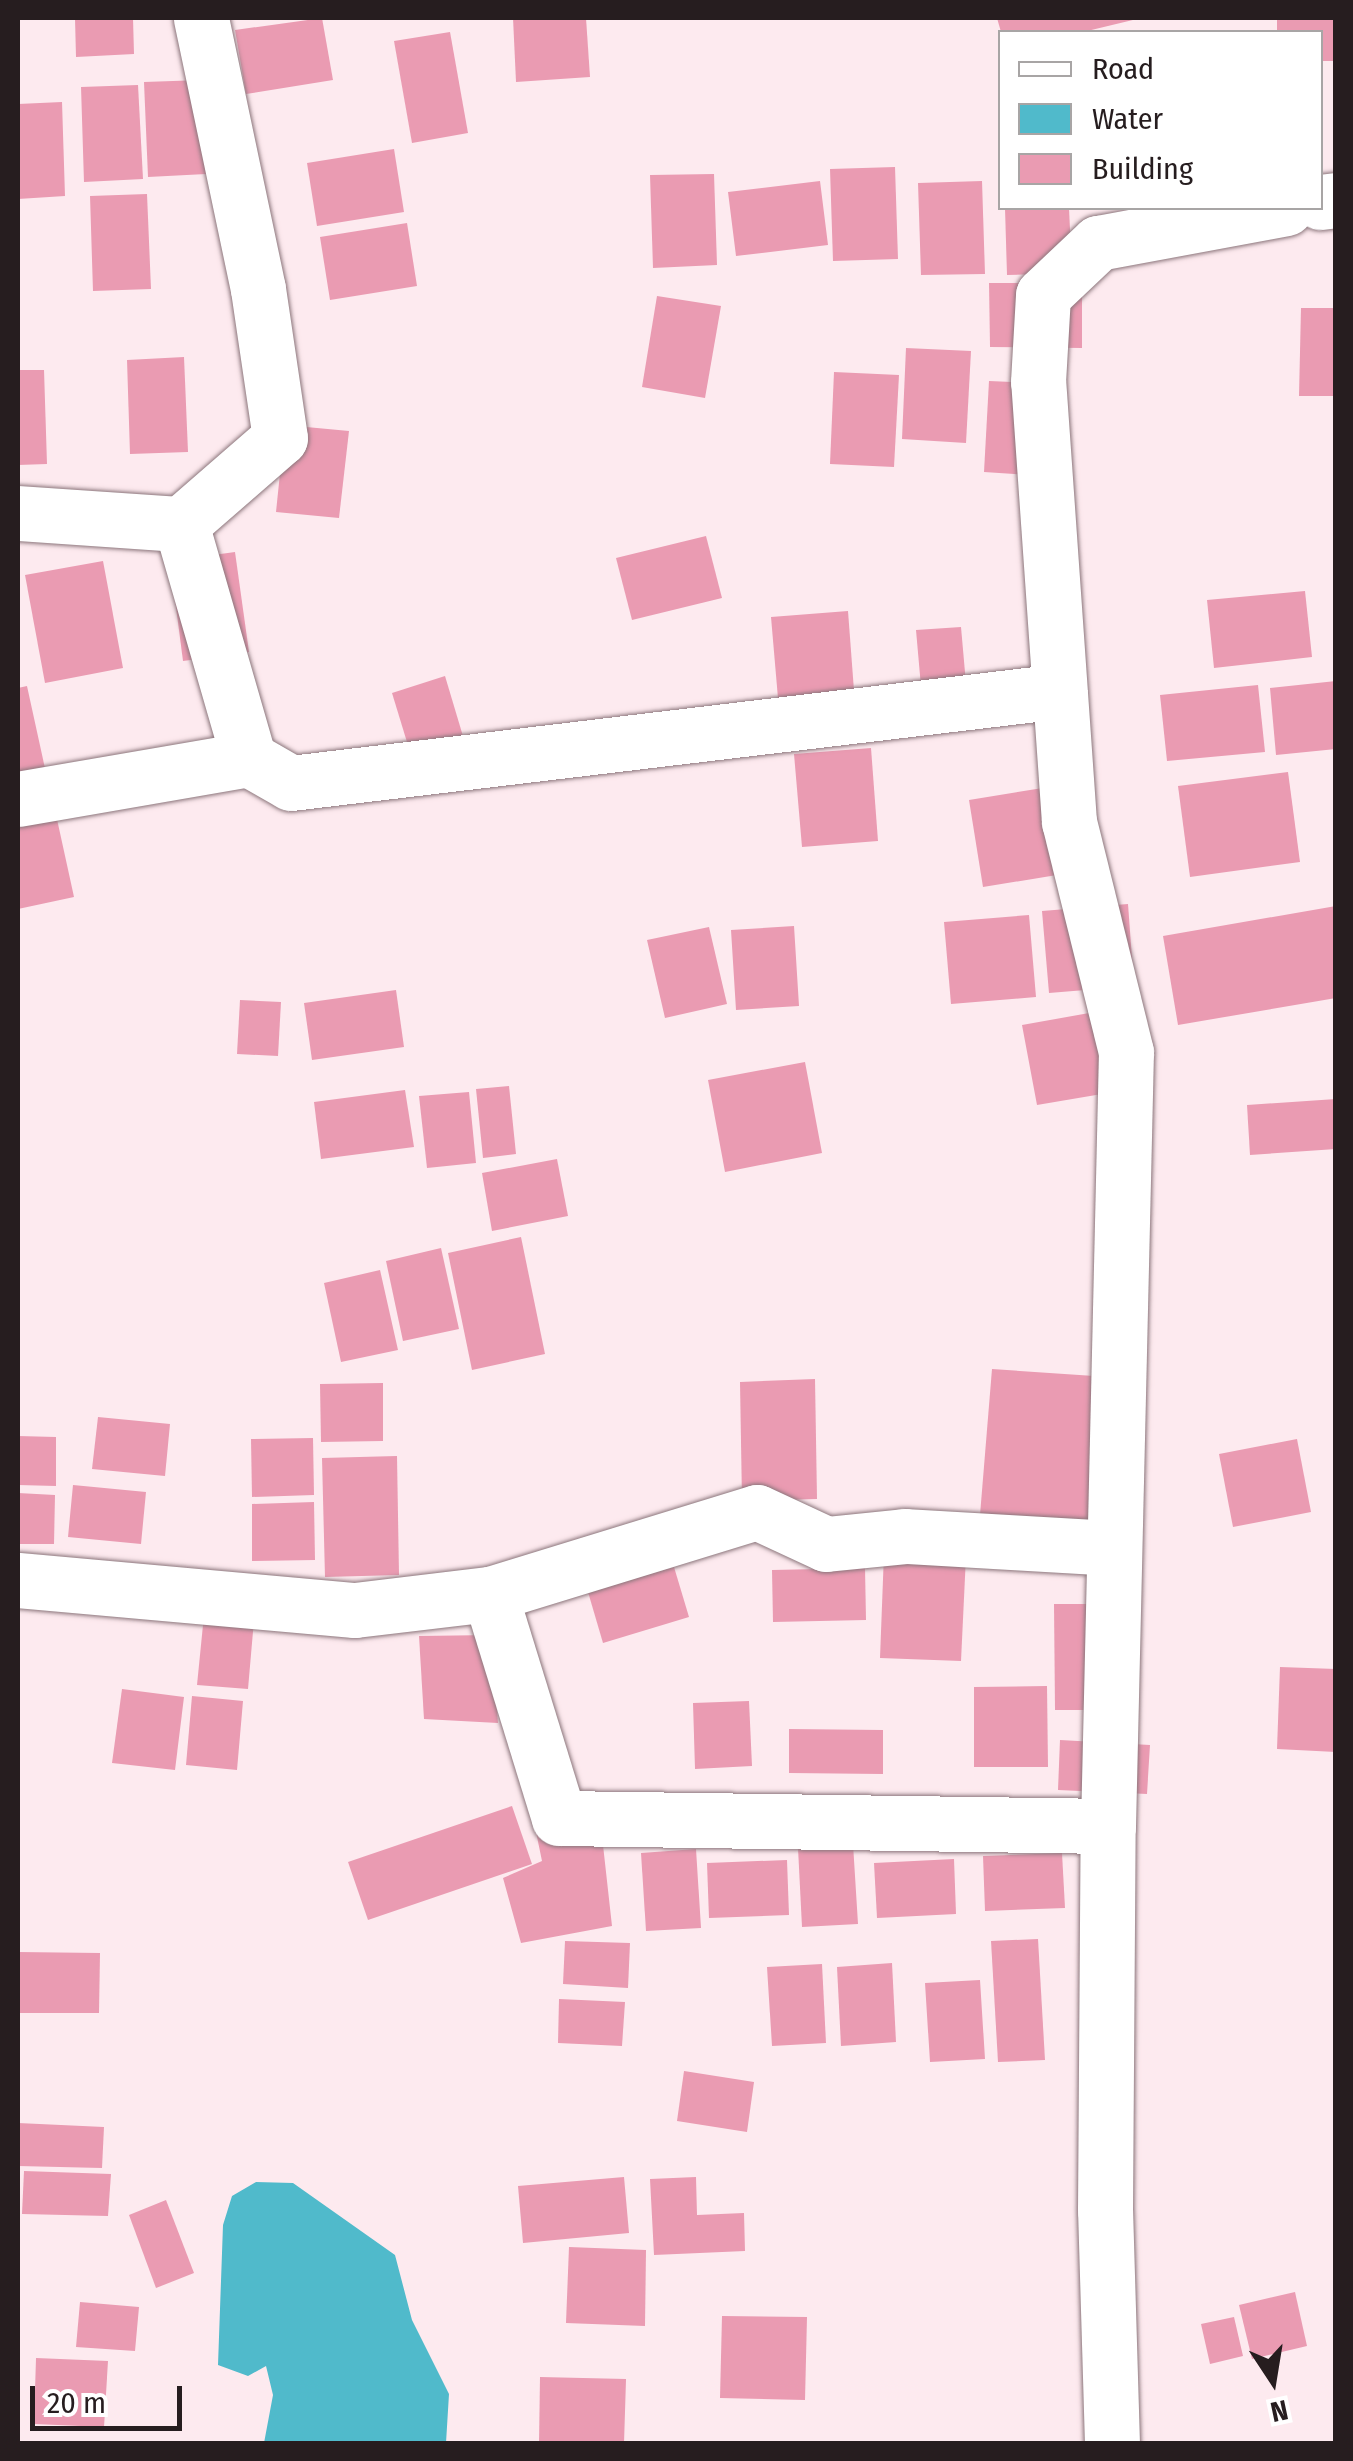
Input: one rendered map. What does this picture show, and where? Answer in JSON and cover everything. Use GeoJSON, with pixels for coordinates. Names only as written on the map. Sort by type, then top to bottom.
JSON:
{"type":"FeatureCollection","features":[{"type":"Feature","properties":{"kind":"street"},"geometry":{"type":"LineString","coordinates":[[18,514],[181,524],[280,438],[258,289],[201,18]]}},
{"type":"Feature","properties":{"kind":"street"},"geometry":{"type":"LineString","coordinates":[[1112,2444],[1105,2210],[1108,1826],[1126,1052],[1068,822],[1038,382],[1043,295],[1098,244],[1276,210]]}},
{"type":"Feature","properties":{"kind":"street"},"geometry":{"type":"LineString","coordinates":[[181,524],[249,759]]}},
{"type":"Feature","properties":{"kind":"street"},"geometry":{"type":"LineString","coordinates":[[18,798],[249,759],[292,783],[1060,691]]}},
{"type":"Feature","properties":{"kind":"street"},"geometry":{"type":"LineString","coordinates":[[18,1580],[356,1610],[490,1594],[757,1512],[826,1544],[905,1536],[1114,1548]]}},
{"type":"Feature","properties":{"kind":"street"},"geometry":{"type":"LineString","coordinates":[[490,1594],[558,1818],[1108,1826]]}},
{"type":"Feature","properties":{"kind":"water"},"geometry":{"type":"Polygon","coordinates":[[[256,2182],[293,2183],[395,2255],[412,2320],[449,2394],[446,2443],[264,2443],[273,2395],[266,2366],[248,2376],[218,2365],[223,2225],[232,2196],[256,2182]]]}},
{"type":"Feature","properties":{"kind":"building"},"geometry":{"type":"Polygon","coordinates":[[[75,18],[133,18],[134,54],[76,57],[75,18]]]}},
{"type":"Feature","properties":{"kind":"building"},"geometry":{"type":"Polygon","coordinates":[[[322,18],[333,80],[246,94],[235,30],[322,18]]]}},
{"type":"Feature","properties":{"kind":"building"},"geometry":{"type":"Polygon","coordinates":[[[513,18],[586,18],[590,77],[516,82],[513,18]]]}},
{"type":"Feature","properties":{"kind":"building"},"geometry":{"type":"Polygon","coordinates":[[[997,18],[1137,19],[1091,30],[1000,30],[997,18]]]}},
{"type":"Feature","properties":{"kind":"building"},"geometry":{"type":"Polygon","coordinates":[[[1277,18],[1336,18],[1336,61],[1323,61],[1323,30],[1277,30],[1277,18]]]}},
{"type":"Feature","properties":{"kind":"building"},"geometry":{"type":"Polygon","coordinates":[[[450,32],[468,133],[412,143],[394,41],[450,32]]]}},
{"type":"Feature","properties":{"kind":"building"},"geometry":{"type":"Polygon","coordinates":[[[202,80],[206,174],[148,177],[144,82],[202,80]]]}},
{"type":"Feature","properties":{"kind":"building"},"geometry":{"type":"Polygon","coordinates":[[[138,85],[143,179],[84,182],[81,87],[138,85]]]}},
{"type":"Feature","properties":{"kind":"building"},"geometry":{"type":"Polygon","coordinates":[[[62,102],[65,196],[18,199],[18,104],[62,102]]]}},
{"type":"Feature","properties":{"kind":"building"},"geometry":{"type":"Polygon","coordinates":[[[394,149],[404,212],[317,226],[307,163],[394,149]]]}},
{"type":"Feature","properties":{"kind":"building"},"geometry":{"type":"Polygon","coordinates":[[[895,167],[898,259],[833,261],[830,169],[895,167]]]}},
{"type":"Feature","properties":{"kind":"building"},"geometry":{"type":"Polygon","coordinates":[[[714,174],[717,265],[653,268],[650,175],[714,174]]]}},
{"type":"Feature","properties":{"kind":"building"},"geometry":{"type":"Polygon","coordinates":[[[820,181],[828,245],[736,256],[728,192],[820,181]]]}},
{"type":"Feature","properties":{"kind":"building"},"geometry":{"type":"Polygon","coordinates":[[[982,181],[985,274],[921,275],[918,183],[982,181]]]}},
{"type":"Feature","properties":{"kind":"building"},"geometry":{"type":"Polygon","coordinates":[[[147,194],[151,289],[93,291],[90,196],[147,194]]]}},
{"type":"Feature","properties":{"kind":"building"},"geometry":{"type":"Polygon","coordinates":[[[1005,210],[1069,210],[1072,273],[1007,275],[1005,210]]]}},
{"type":"Feature","properties":{"kind":"building"},"geometry":{"type":"Polygon","coordinates":[[[407,223],[417,286],[330,300],[320,237],[407,223]]]}},
{"type":"Feature","properties":{"kind":"building"},"geometry":{"type":"Polygon","coordinates":[[[989,283],[1082,283],[1082,348],[990,347],[989,283]]]}},
{"type":"Feature","properties":{"kind":"building"},"geometry":{"type":"Polygon","coordinates":[[[657,296],[721,306],[705,398],[642,387],[657,296]]]}},
{"type":"Feature","properties":{"kind":"building"},"geometry":{"type":"Polygon","coordinates":[[[1301,308],[1336,308],[1336,396],[1299,396],[1301,308]]]}},
{"type":"Feature","properties":{"kind":"building"},"geometry":{"type":"Polygon","coordinates":[[[906,348],[971,351],[966,443],[902,439],[906,348]]]}},
{"type":"Feature","properties":{"kind":"building"},"geometry":{"type":"Polygon","coordinates":[[[184,357],[188,452],[130,454],[127,360],[184,357]]]}},
{"type":"Feature","properties":{"kind":"building"},"geometry":{"type":"Polygon","coordinates":[[[18,370],[44,370],[47,464],[18,465],[18,370]]]}},
{"type":"Feature","properties":{"kind":"building"},"geometry":{"type":"Polygon","coordinates":[[[834,372],[899,375],[894,467],[830,464],[834,372]]]}},
{"type":"Feature","properties":{"kind":"building"},"geometry":{"type":"Polygon","coordinates":[[[989,381],[1053,384],[1048,476],[984,472],[989,381]]]}},
{"type":"Feature","properties":{"kind":"building"},"geometry":{"type":"Polygon","coordinates":[[[285,425],[349,431],[339,518],[276,512],[285,425]]]}},
{"type":"Feature","properties":{"kind":"building"},"geometry":{"type":"Polygon","coordinates":[[[706,536],[722,598],[632,620],[616,558],[706,536]]]}},
{"type":"Feature","properties":{"kind":"building"},"geometry":{"type":"Polygon","coordinates":[[[235,552],[249,652],[183,661],[170,561],[235,552]]]}},
{"type":"Feature","properties":{"kind":"building"},"geometry":{"type":"Polygon","coordinates":[[[103,561],[123,668],[45,683],[25,575],[103,561]]]}},
{"type":"Feature","properties":{"kind":"building"},"geometry":{"type":"Polygon","coordinates":[[[1305,591],[1312,657],[1214,668],[1207,600],[1305,591]]]}},
{"type":"Feature","properties":{"kind":"building"},"geometry":{"type":"Polygon","coordinates":[[[848,611],[855,704],[779,710],[771,617],[848,611]]]}},
{"type":"Feature","properties":{"kind":"building"},"geometry":{"type":"Polygon","coordinates":[[[961,627],[967,695],[922,698],[916,630],[961,627]]]}},
{"type":"Feature","properties":{"kind":"building"},"geometry":{"type":"Polygon","coordinates":[[[445,676],[474,773],[421,788],[392,693],[445,676]]]}},
{"type":"Feature","properties":{"kind":"building"},"geometry":{"type":"Polygon","coordinates":[[[1336,681],[1336,749],[1276,755],[1270,688],[1336,681]]]}},
{"type":"Feature","properties":{"kind":"building"},"geometry":{"type":"Polygon","coordinates":[[[1258,685],[1265,752],[1167,761],[1160,695],[1258,685]]]}},
{"type":"Feature","properties":{"kind":"building"},"geometry":{"type":"Polygon","coordinates":[[[27,686],[46,773],[18,779],[18,688],[27,686]]]}},
{"type":"Feature","properties":{"kind":"building"},"geometry":{"type":"Polygon","coordinates":[[[871,748],[878,841],[802,847],[794,754],[871,748]]]}},
{"type":"Feature","properties":{"kind":"building"},"geometry":{"type":"Polygon","coordinates":[[[1288,772],[1300,862],[1190,877],[1178,786],[1288,772]]]}},
{"type":"Feature","properties":{"kind":"building"},"geometry":{"type":"Polygon","coordinates":[[[1055,786],[1069,873],[983,887],[969,800],[1055,786]]]}},
{"type":"Feature","properties":{"kind":"building"},"geometry":{"type":"Polygon","coordinates":[[[55,810],[74,897],[18,909],[18,818],[55,810]]]}},
{"type":"Feature","properties":{"kind":"building"},"geometry":{"type":"Polygon","coordinates":[[[1128,904],[1134,986],[1049,993],[1042,911],[1128,904]]]}},
{"type":"Feature","properties":{"kind":"building"},"geometry":{"type":"Polygon","coordinates":[[[1336,906],[1336,998],[1178,1025],[1163,936],[1336,906]]]}},
{"type":"Feature","properties":{"kind":"building"},"geometry":{"type":"Polygon","coordinates":[[[1029,915],[1036,997],[951,1004],[944,922],[1029,915]]]}},
{"type":"Feature","properties":{"kind":"building"},"geometry":{"type":"Polygon","coordinates":[[[794,926],[799,1006],[736,1010],[731,930],[794,926]]]}},
{"type":"Feature","properties":{"kind":"building"},"geometry":{"type":"Polygon","coordinates":[[[709,927],[727,1004],[665,1018],[647,940],[709,927]]]}},
{"type":"Feature","properties":{"kind":"building"},"geometry":{"type":"Polygon","coordinates":[[[396,990],[404,1047],[312,1060],[304,1003],[396,990]]]}},
{"type":"Feature","properties":{"kind":"building"},"geometry":{"type":"Polygon","coordinates":[[[240,1000],[281,1002],[278,1056],[237,1054],[240,1000]]]}},
{"type":"Feature","properties":{"kind":"building"},"geometry":{"type":"Polygon","coordinates":[[[1134,1005],[1149,1086],[1037,1105],[1022,1025],[1134,1005]]]}},
{"type":"Feature","properties":{"kind":"building"},"geometry":{"type":"Polygon","coordinates":[[[805,1062],[822,1153],[725,1172],[708,1080],[805,1062]]]}},
{"type":"Feature","properties":{"kind":"building"},"geometry":{"type":"Polygon","coordinates":[[[509,1086],[516,1154],[483,1158],[476,1089],[509,1086]]]}},
{"type":"Feature","properties":{"kind":"building"},"geometry":{"type":"Polygon","coordinates":[[[405,1090],[414,1147],[321,1159],[314,1102],[405,1090]]]}},
{"type":"Feature","properties":{"kind":"building"},"geometry":{"type":"Polygon","coordinates":[[[469,1092],[476,1163],[427,1168],[419,1096],[469,1092]]]}},
{"type":"Feature","properties":{"kind":"building"},"geometry":{"type":"Polygon","coordinates":[[[1336,1099],[1336,1149],[1250,1155],[1247,1105],[1336,1099]]]}},
{"type":"Feature","properties":{"kind":"building"},"geometry":{"type":"Polygon","coordinates":[[[557,1159],[568,1216],[492,1231],[482,1173],[557,1159]]]}},
{"type":"Feature","properties":{"kind":"building"},"geometry":{"type":"Polygon","coordinates":[[[521,1237],[545,1354],[472,1370],[448,1253],[521,1237]]]}},
{"type":"Feature","properties":{"kind":"building"},"geometry":{"type":"Polygon","coordinates":[[[441,1248],[459,1329],[403,1341],[386,1261],[441,1248]]]}},
{"type":"Feature","properties":{"kind":"building"},"geometry":{"type":"Polygon","coordinates":[[[380,1270],[398,1350],[341,1362],[324,1283],[380,1270]]]}},
{"type":"Feature","properties":{"kind":"building"},"geometry":{"type":"Polygon","coordinates":[[[992,1369],[1109,1377],[1098,1524],[980,1515],[992,1369]]]}},
{"type":"Feature","properties":{"kind":"building"},"geometry":{"type":"Polygon","coordinates":[[[815,1379],[817,1499],[742,1501],[740,1382],[815,1379]]]}},
{"type":"Feature","properties":{"kind":"building"},"geometry":{"type":"Polygon","coordinates":[[[383,1383],[383,1441],[321,1442],[320,1384],[383,1383]]]}},
{"type":"Feature","properties":{"kind":"building"},"geometry":{"type":"Polygon","coordinates":[[[98,1417],[170,1424],[165,1476],[92,1469],[98,1417]]]}},
{"type":"Feature","properties":{"kind":"building"},"geometry":{"type":"Polygon","coordinates":[[[18,1436],[56,1437],[56,1486],[18,1485],[18,1436]]]}},
{"type":"Feature","properties":{"kind":"building"},"geometry":{"type":"Polygon","coordinates":[[[313,1438],[314,1495],[252,1497],[251,1439],[313,1438]]]}},
{"type":"Feature","properties":{"kind":"building"},"geometry":{"type":"Polygon","coordinates":[[[1297,1439],[1311,1512],[1233,1527],[1219,1454],[1297,1439]]]}},
{"type":"Feature","properties":{"kind":"building"},"geometry":{"type":"Polygon","coordinates":[[[397,1456],[399,1575],[325,1577],[322,1458],[397,1456]]]}},
{"type":"Feature","properties":{"kind":"building"},"geometry":{"type":"Polygon","coordinates":[[[73,1485],[146,1492],[141,1544],[68,1537],[73,1485]]]}},
{"type":"Feature","properties":{"kind":"building"},"geometry":{"type":"Polygon","coordinates":[[[18,1493],[55,1495],[54,1544],[18,1544],[18,1493]]]}},
{"type":"Feature","properties":{"kind":"building"},"geometry":{"type":"Polygon","coordinates":[[[314,1502],[315,1560],[252,1561],[252,1504],[314,1502]]]}},
{"type":"Feature","properties":{"kind":"building"},"geometry":{"type":"Polygon","coordinates":[[[884,1553],[966,1556],[961,1661],[880,1658],[884,1553]]]}},
{"type":"Feature","properties":{"kind":"building"},"geometry":{"type":"Polygon","coordinates":[[[674,1567],[689,1617],[603,1643],[588,1592],[674,1567]]]}},
{"type":"Feature","properties":{"kind":"building"},"geometry":{"type":"Polygon","coordinates":[[[865,1568],[866,1620],[773,1622],[772,1570],[865,1568]]]}},
{"type":"Feature","properties":{"kind":"building"},"geometry":{"type":"Polygon","coordinates":[[[1054,1604],[1116,1604],[1117,1710],[1055,1710],[1054,1604]]]}},
{"type":"Feature","properties":{"kind":"building"},"geometry":{"type":"Polygon","coordinates":[[[204,1615],[254,1620],[248,1689],[197,1685],[204,1615]]]}},
{"type":"Feature","properties":{"kind":"building"},"geometry":{"type":"Polygon","coordinates":[[[491,1635],[498,1723],[424,1719],[419,1636],[491,1635]]]}},
{"type":"Feature","properties":{"kind":"building"},"geometry":{"type":"Polygon","coordinates":[[[1280,1667],[1336,1669],[1336,1752],[1277,1749],[1280,1667]]]}},
{"type":"Feature","properties":{"kind":"building"},"geometry":{"type":"Polygon","coordinates":[[[1047,1686],[1048,1767],[974,1767],[974,1687],[1047,1686]]]}},
{"type":"Feature","properties":{"kind":"building"},"geometry":{"type":"Polygon","coordinates":[[[122,1689],[184,1697],[175,1770],[112,1763],[122,1689]]]}},
{"type":"Feature","properties":{"kind":"building"},"geometry":{"type":"Polygon","coordinates":[[[192,1696],[243,1701],[237,1770],[186,1765],[192,1696]]]}},
{"type":"Feature","properties":{"kind":"building"},"geometry":{"type":"Polygon","coordinates":[[[749,1701],[752,1766],[695,1769],[693,1703],[749,1701]]]}},
{"type":"Feature","properties":{"kind":"building"},"geometry":{"type":"Polygon","coordinates":[[[789,1729],[883,1730],[883,1774],[789,1773],[789,1729]]]}},
{"type":"Feature","properties":{"kind":"building"},"geometry":{"type":"Polygon","coordinates":[[[1060,1740],[1150,1745],[1147,1794],[1058,1790],[1060,1740]]]}},
{"type":"Feature","properties":{"kind":"building"},"geometry":{"type":"Polygon","coordinates":[[[512,1806],[532,1864],[368,1920],[348,1862],[512,1806]]]}},
{"type":"Feature","properties":{"kind":"building"},"geometry":{"type":"Polygon","coordinates":[[[601,1827],[612,1926],[521,1943],[503,1878],[542,1861],[536,1832],[601,1827]]]}},
{"type":"Feature","properties":{"kind":"building"},"geometry":{"type":"Polygon","coordinates":[[[853,1844],[858,1924],[802,1927],[798,1848],[853,1844]]]}},
{"type":"Feature","properties":{"kind":"building"},"geometry":{"type":"Polygon","coordinates":[[[696,1849],[701,1928],[646,1931],[641,1853],[696,1849]]]}},
{"type":"Feature","properties":{"kind":"building"},"geometry":{"type":"Polygon","coordinates":[[[1062,1853],[1065,1908],[985,1911],[983,1856],[1062,1853]]]}},
{"type":"Feature","properties":{"kind":"building"},"geometry":{"type":"Polygon","coordinates":[[[954,1859],[956,1914],[877,1918],[874,1863],[954,1859]]]}},
{"type":"Feature","properties":{"kind":"building"},"geometry":{"type":"Polygon","coordinates":[[[787,1860],[789,1915],[709,1918],[707,1863],[787,1860]]]}},
{"type":"Feature","properties":{"kind":"building"},"geometry":{"type":"Polygon","coordinates":[[[1038,1939],[1045,2060],[998,2062],[991,1941],[1038,1939]]]}},
{"type":"Feature","properties":{"kind":"building"},"geometry":{"type":"Polygon","coordinates":[[[565,1941],[630,1943],[628,1988],[563,1984],[565,1941]]]}},
{"type":"Feature","properties":{"kind":"building"},"geometry":{"type":"Polygon","coordinates":[[[18,1952],[100,1953],[99,2013],[18,2013],[18,1952]]]}},
{"type":"Feature","properties":{"kind":"building"},"geometry":{"type":"Polygon","coordinates":[[[892,1963],[896,2042],[841,2046],[837,1967],[892,1963]]]}},
{"type":"Feature","properties":{"kind":"building"},"geometry":{"type":"Polygon","coordinates":[[[822,1964],[826,2043],[772,2046],[767,1967],[822,1964]]]}},
{"type":"Feature","properties":{"kind":"building"},"geometry":{"type":"Polygon","coordinates":[[[980,1980],[985,2059],[930,2062],[925,1983],[980,1980]]]}},
{"type":"Feature","properties":{"kind":"building"},"geometry":{"type":"Polygon","coordinates":[[[559,1999],[625,2002],[622,2046],[558,2043],[559,1999]]]}},
{"type":"Feature","properties":{"kind":"building"},"geometry":{"type":"Polygon","coordinates":[[[684,2071],[754,2082],[747,2132],[677,2121],[684,2071]]]}},
{"type":"Feature","properties":{"kind":"building"},"geometry":{"type":"Polygon","coordinates":[[[18,2123],[104,2127],[102,2168],[18,2166],[18,2123]]]}},
{"type":"Feature","properties":{"kind":"building"},"geometry":{"type":"Polygon","coordinates":[[[24,2171],[111,2174],[108,2216],[22,2214],[24,2171]]]}},
{"type":"Feature","properties":{"kind":"building"},"geometry":{"type":"Polygon","coordinates":[[[624,2177],[629,2233],[523,2243],[518,2186],[624,2177]]]}},
{"type":"Feature","properties":{"kind":"building"},"geometry":{"type":"Polygon","coordinates":[[[696,2177],[697,2215],[744,2213],[745,2251],[654,2255],[650,2179],[696,2177]]]}},
{"type":"Feature","properties":{"kind":"building"},"geometry":{"type":"Polygon","coordinates":[[[166,2200],[194,2273],[156,2288],[129,2215],[166,2200]]]}},
{"type":"Feature","properties":{"kind":"building"},"geometry":{"type":"Polygon","coordinates":[[[569,2247],[646,2250],[645,2326],[566,2323],[569,2247]]]}},
{"type":"Feature","properties":{"kind":"building"},"geometry":{"type":"Polygon","coordinates":[[[1295,2292],[1307,2346],[1252,2359],[1239,2305],[1295,2292]]]}},
{"type":"Feature","properties":{"kind":"building"},"geometry":{"type":"Polygon","coordinates":[[[80,2302],[139,2307],[135,2351],[76,2347],[80,2302]]]}},
{"type":"Feature","properties":{"kind":"building"},"geometry":{"type":"Polygon","coordinates":[[[722,2316],[807,2317],[805,2400],[720,2398],[722,2316]]]}},
{"type":"Feature","properties":{"kind":"building"},"geometry":{"type":"Polygon","coordinates":[[[1234,2317],[1243,2356],[1210,2364],[1201,2324],[1234,2317]]]}},
{"type":"Feature","properties":{"kind":"building"},"geometry":{"type":"Polygon","coordinates":[[[36,2358],[108,2361],[104,2427],[34,2424],[36,2358]]]}},
{"type":"Feature","properties":{"kind":"building"},"geometry":{"type":"Polygon","coordinates":[[[540,2377],[626,2379],[624,2444],[539,2444],[540,2377]]]}}]}
